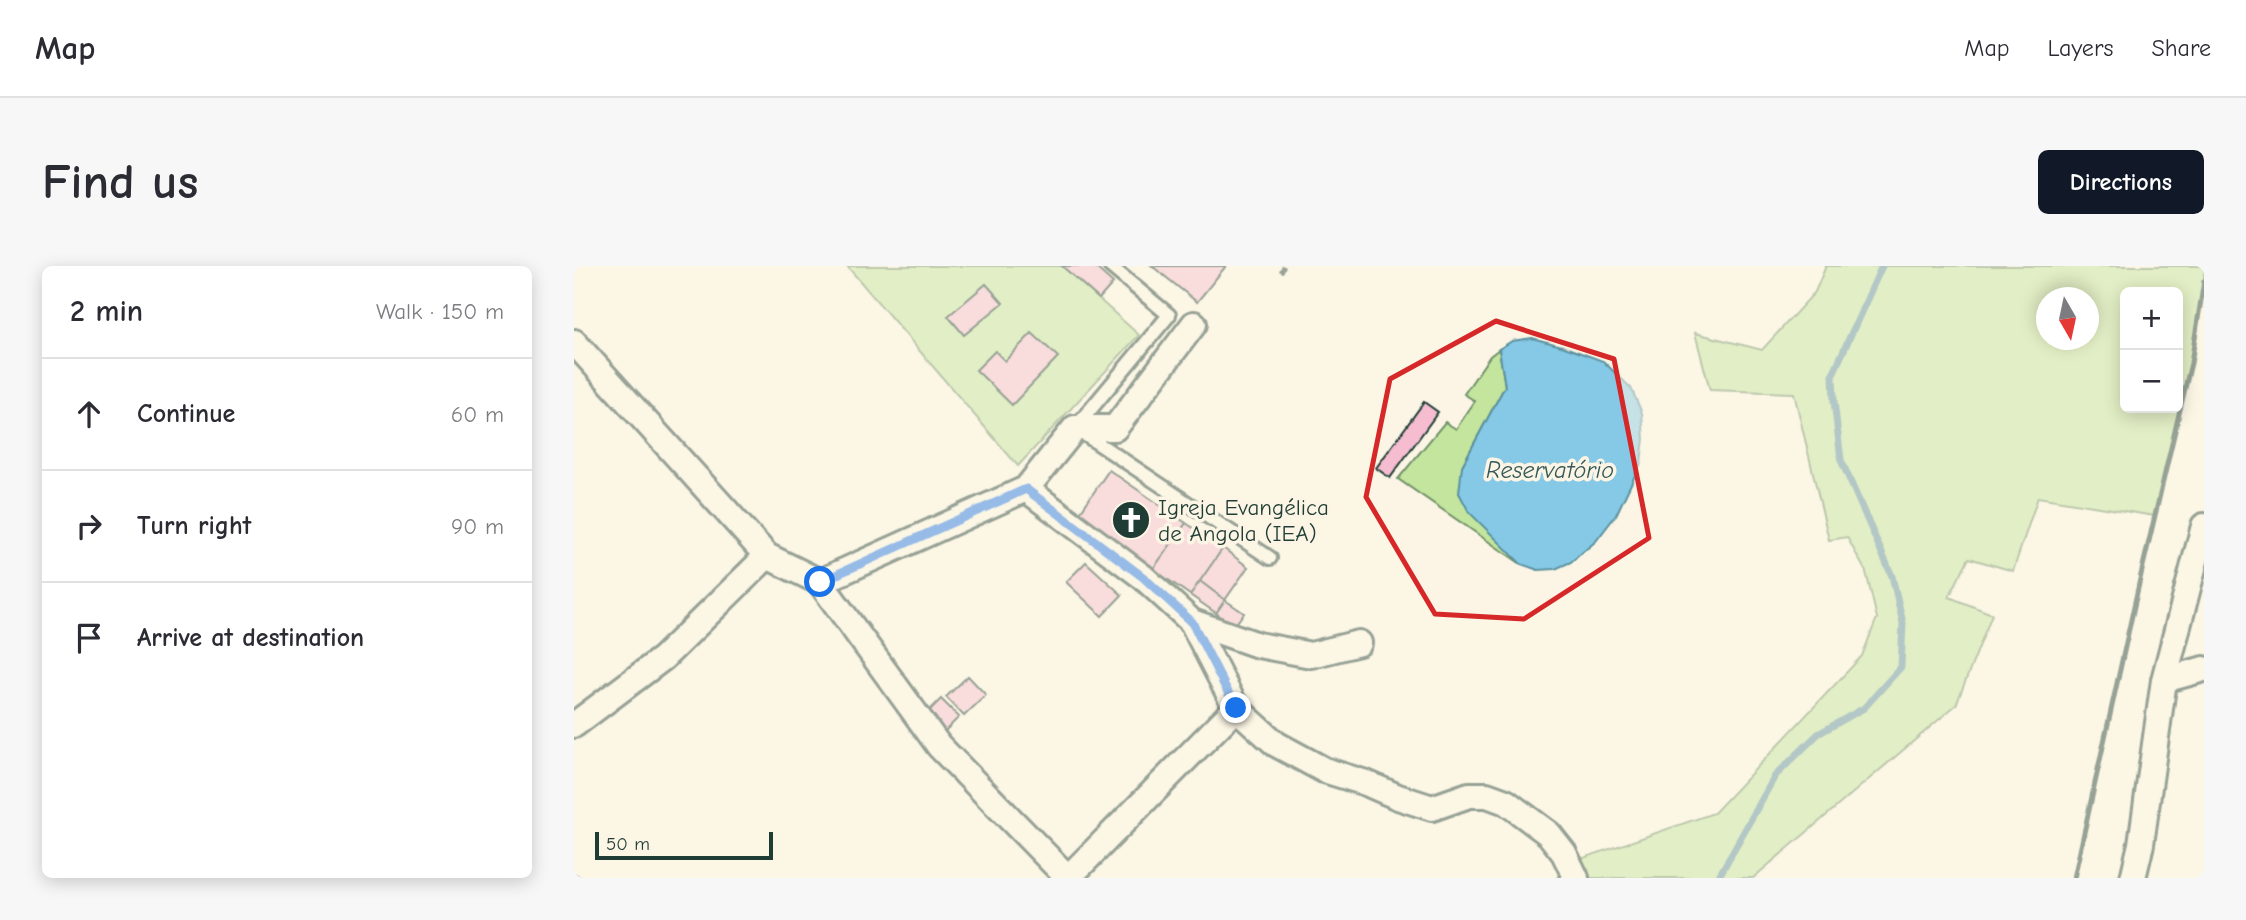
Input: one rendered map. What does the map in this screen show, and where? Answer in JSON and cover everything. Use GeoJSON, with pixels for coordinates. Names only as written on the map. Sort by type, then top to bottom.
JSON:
{"type":"FeatureCollection","features":[{"type":"Feature","properties":{"kind":"street"},"geometry":{"type":"LineString","coordinates":[[820,582],[1026,489],[1075,428],[1115,428],[1194,324]]}},
{"type":"Feature","properties":{"kind":"street"},"geometry":{"type":"LineString","coordinates":[[574,342],[767,556],[820,582],[939,746],[1068,878],[1236,708]]}},
{"type":"Feature","properties":{"kind":"street"},"geometry":{"type":"LineString","coordinates":[[1026,489],[1143,577],[1192,622],[1236,708],[1276,744],[1324,770],[1433,808],[1469,795],[1487,795],[1506,802],[1549,834],[1564,853],[1576,878]]}},
{"type":"Feature","properties":{"kind":"street"},"geometry":{"type":"LineString","coordinates":[[2133,878],[2141,844],[2164,680],[2204,526]]}},
{"type":"Feature","properties":{"kind":"street"},"geometry":{"type":"LineString","coordinates":[[574,725],[663,658],[767,556]]}},
{"type":"Feature","properties":{"kind":"street"},"geometry":{"type":"LineString","coordinates":[[1192,622],[1258,645],[1311,654],[1359,643]]}},
{"type":"Feature","properties":{"kind":"street"},"geometry":{"type":"LineString","coordinates":[[2164,680],[2204,669]]}},
{"type":"Feature","properties":{"kind":"lane"},"geometry":{"type":"LineString","coordinates":[[1110,266],[1168,315],[1075,428],[1270,558]]}},
{"type":"Feature","properties":{"kind":"path"},"geometry":{"type":"LineString","coordinates":[[1281,272],[1284,266]]}},
{"type":"Feature","properties":{"kind":"path"},"geometry":{"type":"LineString","coordinates":[[574,875],[579,878]]}},
{"type":"Feature","properties":{"kind":"highlighted area"},"geometry":{"type":"Polygon","coordinates":[[[1496,321],[1614,359],[1649,538],[1524,619],[1435,614],[1366,497],[1390,379],[1496,321]]]}},
{"type":"Feature","properties":{"kind":"green space"},"geometry":{"type":"Polygon","coordinates":[[[847,266],[1062,266],[1139,335],[1018,466],[847,266]]]}},
{"type":"Feature","properties":{"kind":"green space"},"geometry":{"type":"Polygon","coordinates":[[[1826,266],[2204,266],[2191,363],[2183,397],[2183,287],[2120,287],[2120,413],[2179,413],[2155,516],[2038,497],[2013,571],[1969,558],[1949,597],[1992,614],[1956,705],[1753,878],[1557,878],[1569,863],[1714,813],[1862,656],[1877,618],[1866,572],[1847,537],[1829,540],[1794,393],[1710,390],[1695,333],[1762,350],[1815,292],[1826,266]]]}},
{"type":"Feature","properties":{"kind":"green space"},"geometry":{"type":"Polygon","coordinates":[[[1499,349],[1505,386],[1462,466],[1507,549],[1521,564],[1398,479],[1445,422],[1456,429],[1475,401],[1464,394],[1490,356],[1499,349]]]}},
{"type":"Feature","properties":{"kind":"water","name":"Reservatório"},"geometry":{"type":"Polygon","coordinates":[[[1532,338],[1603,361],[1631,388],[1642,413],[1644,439],[1641,463],[1616,515],[1596,541],[1571,562],[1555,569],[1538,570],[1521,564],[1469,512],[1459,493],[1462,466],[1505,386],[1499,349],[1512,341],[1532,338]]]}},
{"type":"Feature","properties":{"kind":"building"},"geometry":{"type":"Polygon","coordinates":[[[1062,266],[1094,266],[1113,283],[1099,299],[1062,266]]]}},
{"type":"Feature","properties":{"kind":"building"},"geometry":{"type":"Polygon","coordinates":[[[1152,266],[1226,266],[1197,302],[1152,266]]]}},
{"type":"Feature","properties":{"kind":"building"},"geometry":{"type":"Polygon","coordinates":[[[986,284],[1003,303],[964,335],[948,316],[986,284]]]}},
{"type":"Feature","properties":{"kind":"building"},"geometry":{"type":"Polygon","coordinates":[[[1032,333],[1058,357],[1012,405],[976,370],[995,351],[1005,361],[1032,333]]]}},
{"type":"Feature","properties":{"kind":"building"},"geometry":{"type":"Polygon","coordinates":[[[1424,402],[1438,412],[1390,478],[1376,468],[1424,402]]]}},
{"type":"Feature","properties":{"kind":"building","name":"Igreja Evangélica de Angola (IEA)"},"geometry":{"type":"Polygon","coordinates":[[[1109,470],[1186,523],[1153,569],[1077,517],[1109,470]]]}},
{"type":"Feature","properties":{"kind":"building"},"geometry":{"type":"Polygon","coordinates":[[[1186,523],[1223,548],[1190,595],[1153,569],[1186,523]]]}},
{"type":"Feature","properties":{"kind":"building"},"geometry":{"type":"Polygon","coordinates":[[[1223,548],[1248,567],[1225,600],[1200,581],[1223,548]]]}},
{"type":"Feature","properties":{"kind":"building"},"geometry":{"type":"Polygon","coordinates":[[[1086,562],[1122,595],[1102,616],[1066,582],[1086,562]]]}},
{"type":"Feature","properties":{"kind":"building"},"geometry":{"type":"Polygon","coordinates":[[[1200,581],[1225,600],[1216,613],[1190,595],[1200,581]]]}},
{"type":"Feature","properties":{"kind":"building"},"geometry":{"type":"Polygon","coordinates":[[[1225,600],[1244,613],[1234,626],[1216,613],[1225,600]]]}},
{"type":"Feature","properties":{"kind":"building"},"geometry":{"type":"Polygon","coordinates":[[[968,676],[986,695],[964,716],[946,697],[968,676]]]}},
{"type":"Feature","properties":{"kind":"building"},"geometry":{"type":"Polygon","coordinates":[[[941,699],[959,717],[943,733],[925,715],[941,699]]]}},
{"type":"Feature","properties":{"kind":"waterway"},"geometry":{"type":"LineString","coordinates":[[1718,878],[1775,776],[1818,734],[1864,708],[1901,667],[1903,623],[1892,576],[1841,460],[1834,401],[1833,374],[1882,266]]}},
{"type":"Feature","properties":{"kind":"railway"},"geometry":{"type":"LineString","coordinates":[[2074,878],[2191,363],[2204,281]]}},
{"type":"Feature","properties":{"kind":"place","name":"Igreja Evangélica de Angola (IEA)"},"geometry":{"type":"Point","coordinates":[1131,520]}},
{"type":"Feature","properties":{"kind":"route"},"geometry":{"type":"LineString","coordinates":[[820,582],[1026,489],[1143,577],[1192,622],[1236,708]]}}]}
